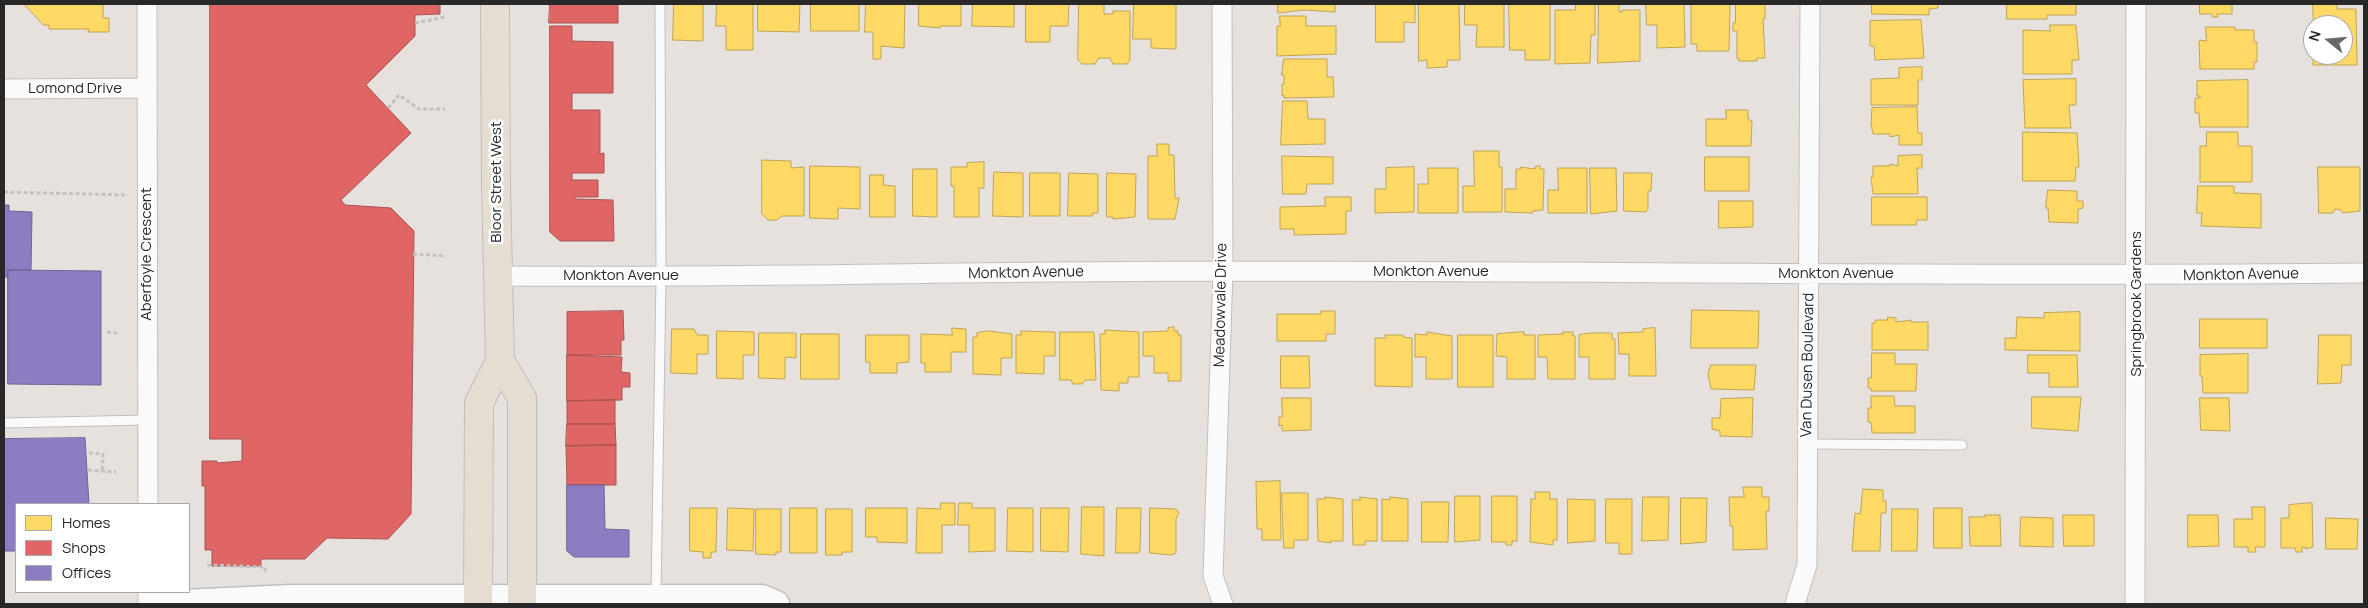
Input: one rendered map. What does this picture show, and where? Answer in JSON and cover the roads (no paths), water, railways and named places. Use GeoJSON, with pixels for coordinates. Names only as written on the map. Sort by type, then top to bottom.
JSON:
{"type":"FeatureCollection","features":[{"type":"Feature","properties":{"kind":"main road","name":"Bloor Street West"},"geometry":{"type":"LineString","coordinates":[[478,602],[479,404],[500,360],[495,4]]}},
{"type":"Feature","properties":{"kind":"main road","name":"Bloor Street West"},"geometry":{"type":"LineString","coordinates":[[500,360],[522,398],[522,602]]}},
{"type":"Feature","properties":{"kind":"main road"},"geometry":{"type":"LineString","coordinates":[[163,604],[290,601],[522,602],[762,598],[776,604]]}},
{"type":"Feature","properties":{"kind":"street","name":"Aberfoyle Crescent"},"geometry":{"type":"LineString","coordinates":[[147,4],[148,503]]}},
{"type":"Feature","properties":{"kind":"street","name":"Meadowvale Drive"},"geometry":{"type":"LineString","coordinates":[[1222,4],[1223,271],[1212,576],[1223,604]]}},
{"type":"Feature","properties":{"kind":"street","name":"Van Dusen Boulevard"},"geometry":{"type":"LineString","coordinates":[[1795,604],[1807,565],[1810,4]]}},
{"type":"Feature","properties":{"kind":"street","name":"Springbrook Gardens"},"geometry":{"type":"LineString","coordinates":[[2135,604],[2136,4]]}},
{"type":"Feature","properties":{"kind":"street","name":"Lomond Drive"},"geometry":{"type":"LineString","coordinates":[[4,89],[146,88]]}},
{"type":"Feature","properties":{"kind":"street","name":"Monkton Avenue"},"geometry":{"type":"LineString","coordinates":[[498,276],[661,277],[1223,271],[2137,276],[2364,273]]}},
{"type":"Feature","properties":{"kind":"lane"},"geometry":{"type":"LineString","coordinates":[[656,599],[661,277],[660,4]]}},
{"type":"Feature","properties":{"kind":"lane"},"geometry":{"type":"LineString","coordinates":[[4,423],[147,420]]}},
{"type":"Feature","properties":{"kind":"lane"},"geometry":{"type":"LineString","coordinates":[[1807,444],[1962,445]]}}]}
